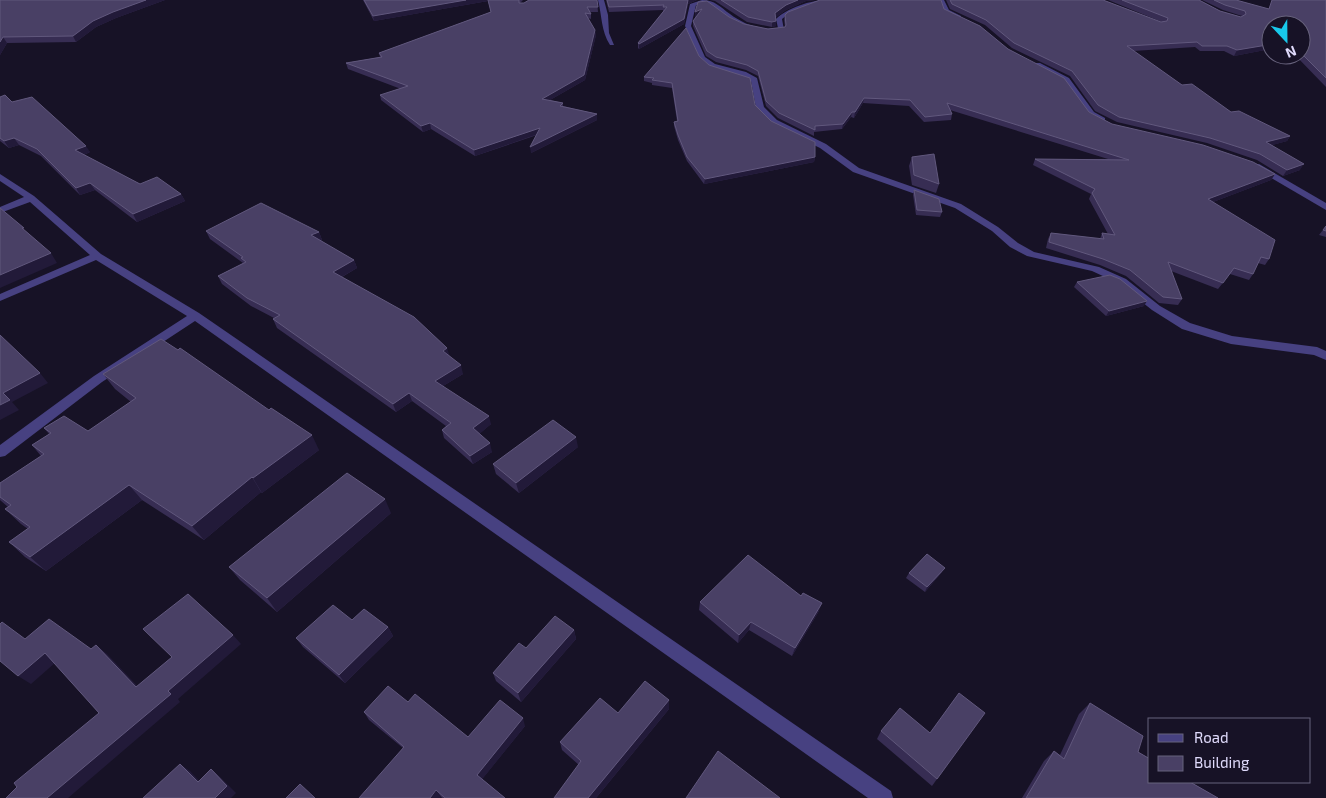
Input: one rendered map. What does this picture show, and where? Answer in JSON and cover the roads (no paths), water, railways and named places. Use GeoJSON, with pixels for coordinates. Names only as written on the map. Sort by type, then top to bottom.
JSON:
{"type":"FeatureCollection","features":[{"type":"Feature","properties":{"kind":"street"},"geometry":{"type":"LineString","coordinates":[[601,0],[605,15],[606,32],[612,44]]}},
{"type":"Feature","properties":{"kind":"street"},"geometry":{"type":"LineString","coordinates":[[824,0],[785,14],[779,20],[782,29],[774,32],[748,26],[712,3],[702,2],[692,4],[688,26],[702,58],[712,66],[743,74],[754,80],[760,108],[774,122],[823,146],[856,170],[958,206],[995,229],[1014,245],[1031,254],[1095,269],[1122,281],[1156,308],[1186,326],[1231,340],[1317,351],[1326,356]]}},
{"type":"Feature","properties":{"kind":"street"},"geometry":{"type":"LineString","coordinates":[[941,0],[946,11],[964,20]]}},
{"type":"Feature","properties":{"kind":"street"},"geometry":{"type":"LineString","coordinates":[[1032,62],[1066,80],[1091,114],[1113,126]]}},
{"type":"Feature","properties":{"kind":"street"},"geometry":{"type":"LineString","coordinates":[[1253,164],[1326,206]]}},
{"type":"Feature","properties":{"kind":"street"},"geometry":{"type":"LineString","coordinates":[[0,178],[31,198],[97,256],[195,316],[884,798]]}},
{"type":"Feature","properties":{"kind":"street"},"geometry":{"type":"LineString","coordinates":[[0,210],[31,198]]}},
{"type":"Feature","properties":{"kind":"street"},"geometry":{"type":"LineString","coordinates":[[0,298],[97,256]]}},
{"type":"Feature","properties":{"kind":"street"},"geometry":{"type":"LineString","coordinates":[[0,452],[98,379],[195,316]]}}]}
